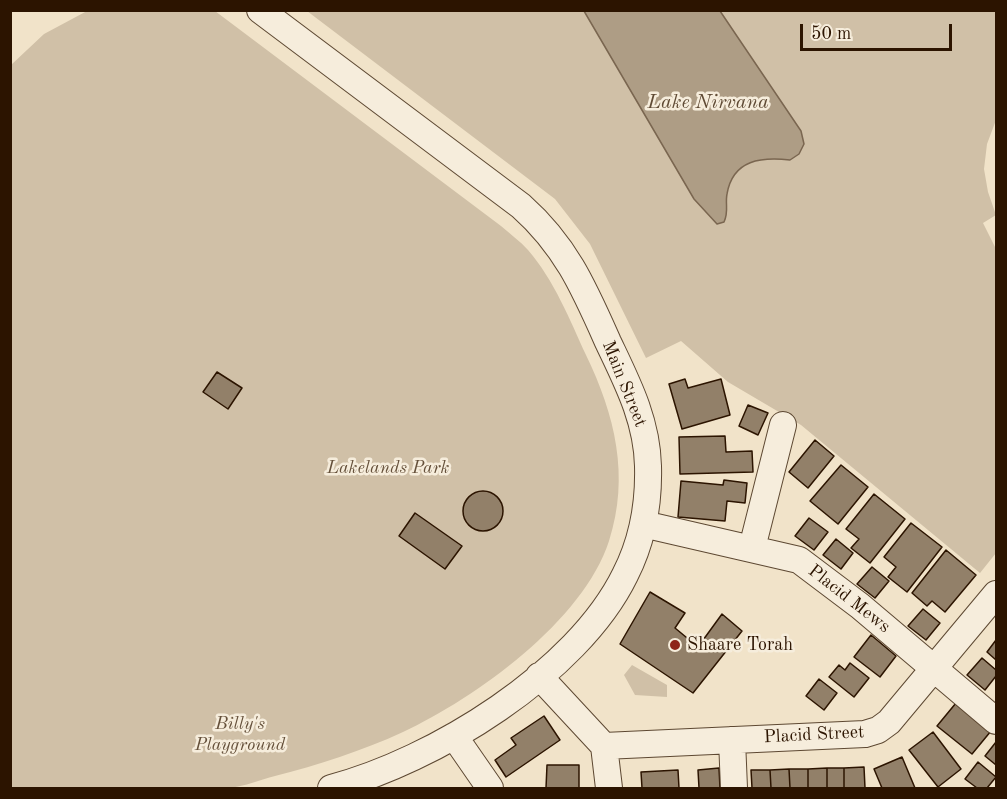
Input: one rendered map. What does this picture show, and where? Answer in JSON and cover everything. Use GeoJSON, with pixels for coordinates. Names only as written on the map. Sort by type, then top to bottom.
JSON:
{"type":"FeatureCollection","features":[{"type":"Feature","properties":{"kind":"street","name":"Main Street"},"geometry":{"type":"LineString","coordinates":[[260,10],[521,206],[559,245],[583,287],[639,412],[648,465],[643,524],[625,574],[608,604],[585,632],[538,676],[454,736],[399,765],[331,789]]}},
{"type":"Feature","properties":{"kind":"street"},"geometry":{"type":"LineString","coordinates":[[752,548],[783,425]]}},
{"type":"Feature","properties":{"kind":"street","name":"Placid Mews"},"geometry":{"type":"LineString","coordinates":[[643,524],[799,560],[860,606],[996,721]]}},
{"type":"Feature","properties":{"kind":"street","name":"Placid Street"},"geometry":{"type":"LineString","coordinates":[[604,746],[865,734],[878,730],[889,722],[935,669],[996,594]]}},
{"type":"Feature","properties":{"kind":"street"},"geometry":{"type":"LineString","coordinates":[[538,676],[604,746],[609,789]]}},
{"type":"Feature","properties":{"kind":"street"},"geometry":{"type":"LineString","coordinates":[[454,736],[490,789]]}},
{"type":"Feature","properties":{"kind":"street"},"geometry":{"type":"LineString","coordinates":[[732,740],[734,789]]}},
{"type":"Feature","properties":{"kind":"green space","name":"Lakelands Park"},"geometry":{"type":"Polygon","coordinates":[[[87,11],[215,11],[501,226],[528,250],[546,274],[561,301],[596,378],[612,423],[619,469],[615,517],[609,541],[596,571],[576,600],[552,628],[493,678],[432,717],[403,732],[340,757],[236,787],[205,790],[11,788],[11,65],[44,34],[87,11]]]}},
{"type":"Feature","properties":{"kind":"green space"},"geometry":{"type":"Polygon","coordinates":[[[307,11],[996,11],[996,120],[987,144],[984,169],[988,192],[996,215],[983,223],[996,249],[996,553],[980,573],[801,425],[728,382],[681,341],[646,358],[590,244],[555,199],[307,11]]]}},
{"type":"Feature","properties":{"kind":"green space"},"geometry":{"type":"Polygon","coordinates":[[[632,665],[667,685],[667,697],[635,695],[624,675],[632,665]]]}},
{"type":"Feature","properties":{"kind":"water","name":"Lake Nirvana"},"geometry":{"type":"Polygon","coordinates":[[[584,11],[720,11],[801,131],[804,144],[799,154],[790,160],[759,160],[742,167],[730,182],[724,222],[717,224],[694,199],[584,11]]]}},
{"type":"Feature","properties":{"kind":"building"},"geometry":{"type":"Polygon","coordinates":[[[217,372],[242,388],[228,409],[203,392],[217,372]]]}},
{"type":"Feature","properties":{"kind":"building"},"geometry":{"type":"Polygon","coordinates":[[[685,379],[688,388],[721,379],[730,415],[682,429],[669,384],[685,379]]]}},
{"type":"Feature","properties":{"kind":"building"},"geometry":{"type":"Polygon","coordinates":[[[748,405],[768,413],[758,435],[739,426],[748,405]]]}},
{"type":"Feature","properties":{"kind":"building"},"geometry":{"type":"Polygon","coordinates":[[[725,436],[726,452],[752,451],[753,472],[680,474],[679,437],[725,436]]]}},
{"type":"Feature","properties":{"kind":"building"},"geometry":{"type":"Polygon","coordinates":[[[815,440],[834,456],[808,488],[789,472],[815,440]]]}},
{"type":"Feature","properties":{"kind":"building"},"geometry":{"type":"Polygon","coordinates":[[[841,465],[868,487],[838,524],[810,501],[841,465]]]}},
{"type":"Feature","properties":{"kind":"building"},"geometry":{"type":"Polygon","coordinates":[[[724,480],[747,483],[745,503],[727,501],[725,521],[678,517],[681,481],[723,485],[724,480]]]}},
{"type":"Feature","properties":{"kind":"building"},"geometry":{"type":"Polygon","coordinates":[[[483,491],[497,497],[503,511],[497,525],[483,531],[469,525],[463,511],[469,497],[483,491]]]}},
{"type":"Feature","properties":{"kind":"building"},"geometry":{"type":"Polygon","coordinates":[[[874,494],[905,519],[870,563],[851,548],[859,539],[846,529],[874,494]]]}},
{"type":"Feature","properties":{"kind":"building"},"geometry":{"type":"Polygon","coordinates":[[[415,513],[462,546],[445,569],[399,536],[415,513]]]}},
{"type":"Feature","properties":{"kind":"building"},"geometry":{"type":"Polygon","coordinates":[[[809,518],[828,532],[814,550],[795,536],[809,518]]]}},
{"type":"Feature","properties":{"kind":"building"},"geometry":{"type":"Polygon","coordinates":[[[911,523],[942,547],[907,592],[888,577],[896,567],[884,557],[911,523]]]}},
{"type":"Feature","properties":{"kind":"building"},"geometry":{"type":"Polygon","coordinates":[[[836,539],[853,553],[841,569],[823,555],[836,539]]]}},
{"type":"Feature","properties":{"kind":"building"},"geometry":{"type":"Polygon","coordinates":[[[946,550],[976,575],[945,612],[932,601],[927,606],[912,593],[946,550]]]}},
{"type":"Feature","properties":{"kind":"building"},"geometry":{"type":"Polygon","coordinates":[[[872,567],[889,581],[875,598],[857,584],[872,567]]]}},
{"type":"Feature","properties":{"kind":"building"},"geometry":{"type":"Polygon","coordinates":[[[650,592],[685,613],[675,628],[698,647],[722,614],[742,631],[693,693],[620,644],[650,592]]]}},
{"type":"Feature","properties":{"kind":"building"},"geometry":{"type":"Polygon","coordinates":[[[923,609],[940,623],[926,640],[908,626],[923,609]]]}},
{"type":"Feature","properties":{"kind":"building"},"geometry":{"type":"Polygon","coordinates":[[[871,635],[896,656],[880,677],[854,657],[871,635]]]}},
{"type":"Feature","properties":{"kind":"building"},"geometry":{"type":"Polygon","coordinates":[[[996,640],[996,660],[987,652],[996,640]]]}},
{"type":"Feature","properties":{"kind":"building"},"geometry":{"type":"Polygon","coordinates":[[[982,658],[996,670],[996,676],[985,690],[967,675],[982,658]]]}},
{"type":"Feature","properties":{"kind":"building"},"geometry":{"type":"Polygon","coordinates":[[[850,663],[869,678],[854,697],[829,677],[839,665],[845,670],[850,663]]]}},
{"type":"Feature","properties":{"kind":"building"},"geometry":{"type":"Polygon","coordinates":[[[819,679],[837,693],[824,710],[806,696],[819,679]]]}},
{"type":"Feature","properties":{"kind":"building"},"geometry":{"type":"Polygon","coordinates":[[[956,703],[991,731],[972,754],[937,726],[956,703]]]}},
{"type":"Feature","properties":{"kind":"building"},"geometry":{"type":"Polygon","coordinates":[[[544,716],[560,740],[506,777],[495,760],[516,745],[511,738],[544,716]]]}},
{"type":"Feature","properties":{"kind":"building"},"geometry":{"type":"Polygon","coordinates":[[[933,732],[961,769],[938,787],[909,750],[933,732]]]}},
{"type":"Feature","properties":{"kind":"building"},"geometry":{"type":"Polygon","coordinates":[[[996,742],[996,765],[985,756],[996,742]]]}},
{"type":"Feature","properties":{"kind":"building"},"geometry":{"type":"Polygon","coordinates":[[[902,757],[915,788],[882,788],[874,769],[902,757]]]}},
{"type":"Feature","properties":{"kind":"building"},"geometry":{"type":"Polygon","coordinates":[[[978,762],[996,777],[987,788],[977,788],[965,779],[978,762]]]}},
{"type":"Feature","properties":{"kind":"building"},"geometry":{"type":"Polygon","coordinates":[[[547,765],[579,765],[579,788],[546,788],[547,765]]]}},
{"type":"Feature","properties":{"kind":"building"},"geometry":{"type":"Polygon","coordinates":[[[864,767],[865,788],[844,788],[844,768],[864,767]]]}},
{"type":"Feature","properties":{"kind":"building"},"geometry":{"type":"Polygon","coordinates":[[[719,768],[720,788],[699,788],[698,770],[719,768]]]}},
{"type":"Feature","properties":{"kind":"building"},"geometry":{"type":"Polygon","coordinates":[[[827,768],[827,788],[808,788],[808,769],[827,768]]]}},
{"type":"Feature","properties":{"kind":"building"},"geometry":{"type":"Polygon","coordinates":[[[827,768],[844,768],[844,788],[827,788],[827,768]]]}},
{"type":"Feature","properties":{"kind":"building"},"geometry":{"type":"Polygon","coordinates":[[[789,769],[808,769],[808,788],[790,788],[789,769]]]}},
{"type":"Feature","properties":{"kind":"building"},"geometry":{"type":"Polygon","coordinates":[[[789,769],[790,788],[771,788],[770,770],[789,769]]]}},
{"type":"Feature","properties":{"kind":"building"},"geometry":{"type":"Polygon","coordinates":[[[678,770],[679,788],[642,788],[641,772],[678,770]]]}},
{"type":"Feature","properties":{"kind":"building"},"geometry":{"type":"Polygon","coordinates":[[[751,770],[770,770],[771,788],[752,788],[751,770]]]}},
{"type":"Feature","properties":{"kind":"place","name":"Shaare Torah"},"geometry":{"type":"Point","coordinates":[675,645]}},
{"type":"Feature","properties":{"kind":"park label","name":"Billy's Playground"},"geometry":{"type":"Point","coordinates":[240,734]}}]}
